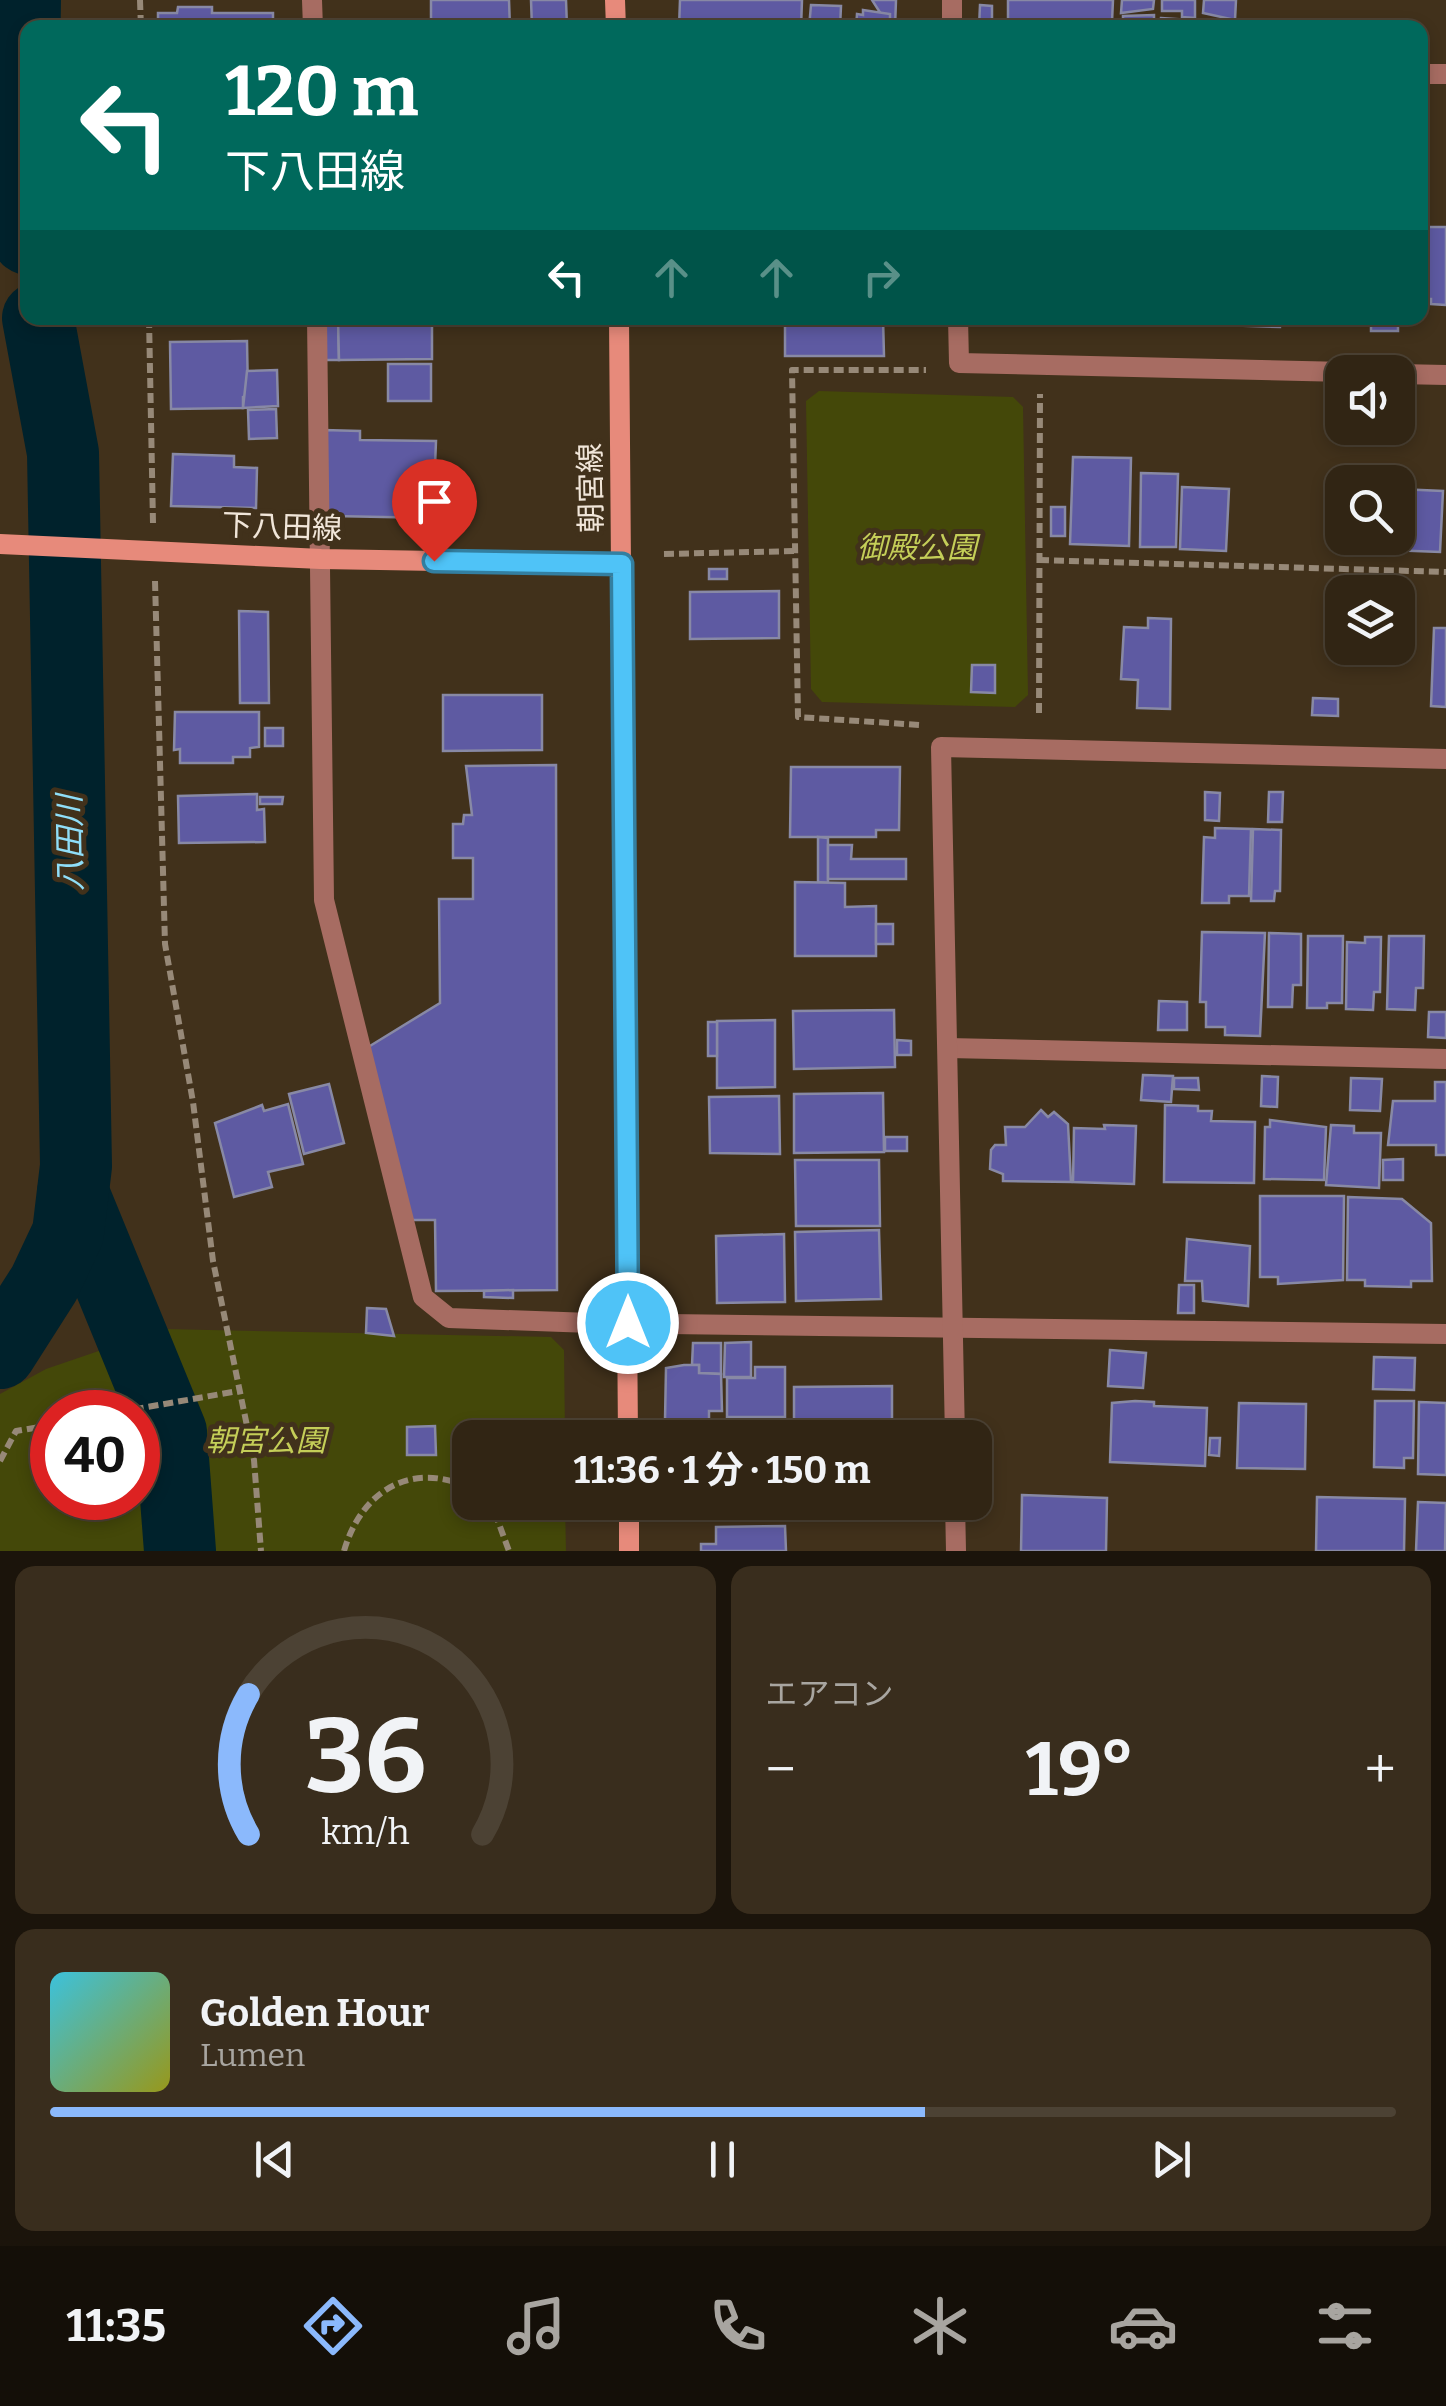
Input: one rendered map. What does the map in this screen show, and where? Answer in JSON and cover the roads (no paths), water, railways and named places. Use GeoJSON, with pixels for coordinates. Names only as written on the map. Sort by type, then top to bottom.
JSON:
{"type":"FeatureCollection","features":[{"type":"Feature","properties":{"kind":"street"},"geometry":{"type":"LineString","coordinates":[[317,325],[324,900],[422,1297],[449,1318],[1446,1334]]}},
{"type":"Feature","properties":{"kind":"street","name":"朝宮線"},"geometry":{"type":"LineString","coordinates":[[619,325],[628,1420]]}},
{"type":"Feature","properties":{"kind":"street"},"geometry":{"type":"LineString","coordinates":[[958,325],[959,364],[1325,372]]}},
{"type":"Feature","properties":{"kind":"street"},"geometry":{"type":"LineString","coordinates":[[1415,374],[1446,375]]}},
{"type":"Feature","properties":{"kind":"street","name":"下八田線"},"geometry":{"type":"LineString","coordinates":[[0,544],[321,559],[622,564]]}},
{"type":"Feature","properties":{"kind":"street"},"geometry":{"type":"LineString","coordinates":[[954,1420],[941,747],[1446,758]]}},
{"type":"Feature","properties":{"kind":"street"},"geometry":{"type":"LineString","coordinates":[[948,1048],[1446,1060]]}},
{"type":"Feature","properties":{"kind":"street"},"geometry":{"type":"LineString","coordinates":[[629,1520],[629,1551]]}},
{"type":"Feature","properties":{"kind":"street"},"geometry":{"type":"LineString","coordinates":[[955,1520],[956,1551]]}},
{"type":"Feature","properties":{"kind":"waterway","name":"八田川"},"geometry":{"type":"LineString","coordinates":[[25,0],[25,20]]}},
{"type":"Feature","properties":{"kind":"waterway","name":"八田川"},"geometry":{"type":"LineString","coordinates":[[0,1353],[44,1284],[68,1233],[76,1166],[63,453],[39,325]]}},
{"type":"Feature","properties":{"kind":"waterway"},"geometry":{"type":"LineString","coordinates":[[73,1193],[171,1432],[180,1551]]}},
{"type":"Feature","properties":{"kind":"park label","name":"御殿公園"},"geometry":{"type":"Point","coordinates":[917,548]}},
{"type":"Feature","properties":{"kind":"park label","name":"朝宮公園"},"geometry":{"type":"Point","coordinates":[266,1441]}}]}
